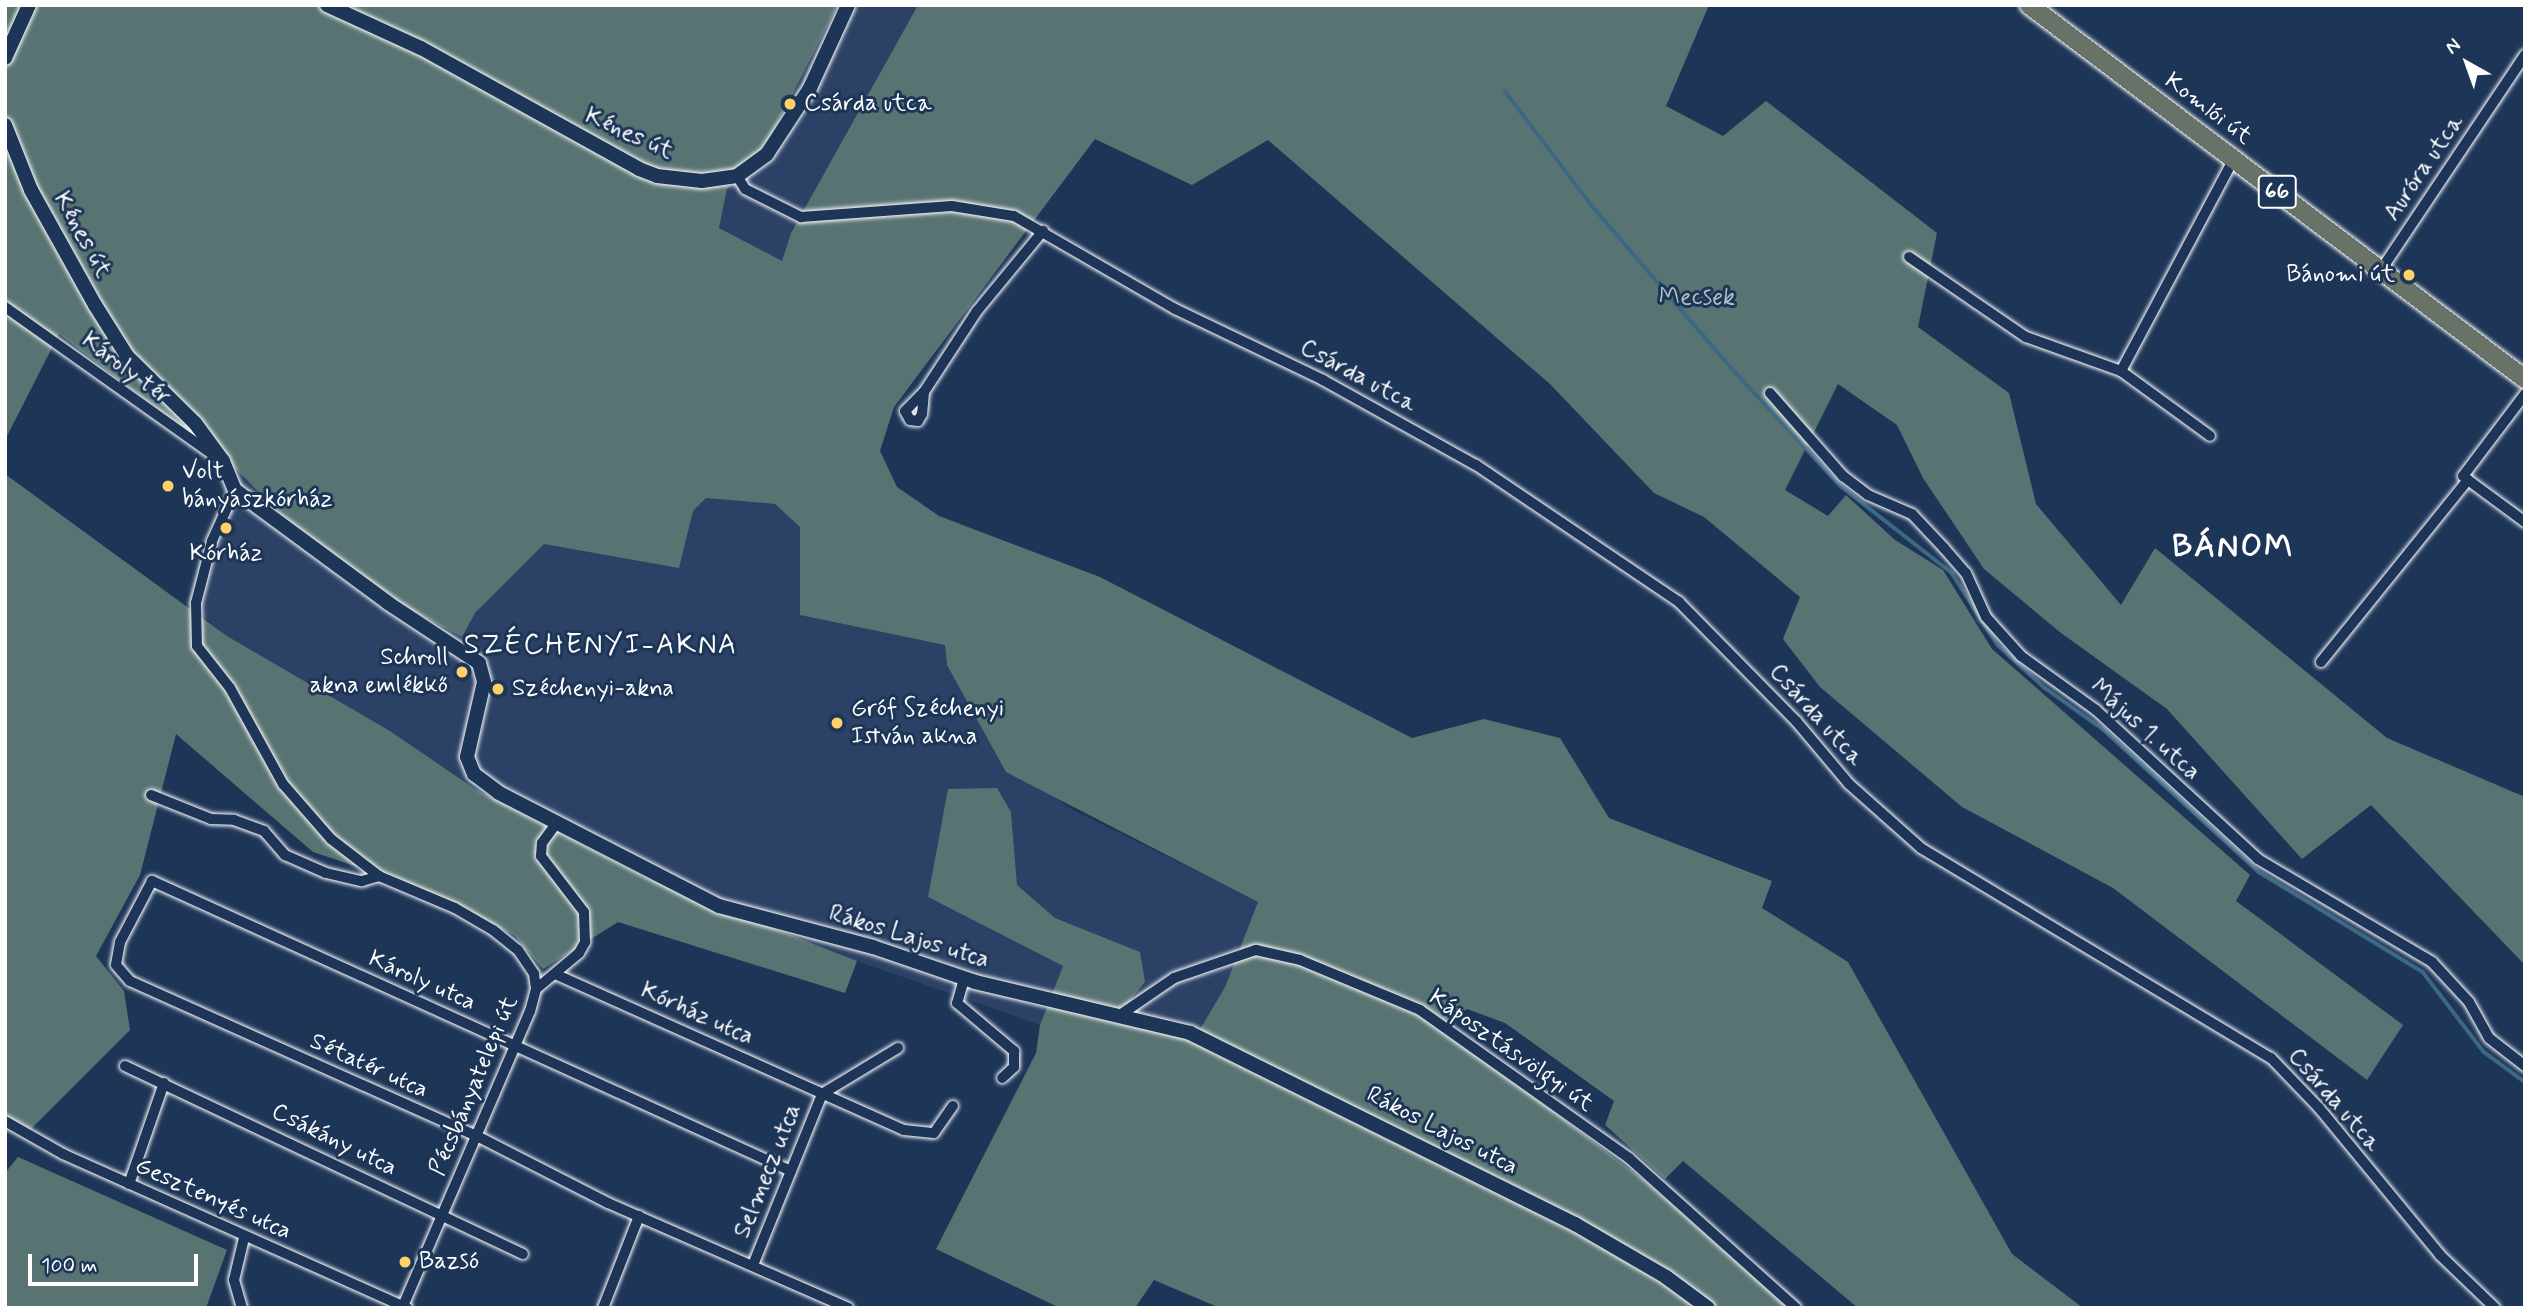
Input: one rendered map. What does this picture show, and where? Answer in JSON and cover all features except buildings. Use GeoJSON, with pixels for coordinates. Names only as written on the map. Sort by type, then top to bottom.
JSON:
{"type":"FeatureCollection","features":[{"type":"Feature","properties":{"kind":"main road","name":"Komlói út"},"geometry":{"type":"LineString","coordinates":[[2029,5],[2525,379]]}},
{"type":"Feature","properties":{"kind":"street"},"geometry":{"type":"LineString","coordinates":[[5,58],[29,5]]}},
{"type":"Feature","properties":{"kind":"street","name":"Kénes út"},"geometry":{"type":"LineString","coordinates":[[327,5],[421,48],[577,138],[657,176],[702,181],[737,176],[767,154],[784,132],[848,5]]}},
{"type":"Feature","properties":{"kind":"street","name":"Auróra utca"},"geometry":{"type":"LineString","coordinates":[[2381,270],[2525,55]]}},
{"type":"Feature","properties":{"kind":"street","name":"Kénes út"},"geometry":{"type":"LineString","coordinates":[[5,125],[53,232],[127,356],[195,423],[223,461],[235,490]]}},
{"type":"Feature","properties":{"kind":"street"},"geometry":{"type":"LineString","coordinates":[[2120,372],[2234,160]]}},
{"type":"Feature","properties":{"kind":"street","name":"Csárda utca"},"geometry":{"type":"LineString","coordinates":[[737,176],[745,189],[792,216],[952,206],[1014,216],[1175,309],[1312,374],[1426,436],[1679,602],[1796,721],[1849,783],[1921,848],[2271,1058],[2319,1108],[2440,1255],[2494,1307]]}},
{"type":"Feature","properties":{"kind":"street"},"geometry":{"type":"LineString","coordinates":[[924,392],[976,311],[1043,231]]}},
{"type":"Feature","properties":{"kind":"street"},"geometry":{"type":"LineString","coordinates":[[1909,257],[2026,337],[2120,372],[2210,436]]}},
{"type":"Feature","properties":{"kind":"street","name":"Károly tér"},"geometry":{"type":"LineString","coordinates":[[5,307],[223,461]]}},
{"type":"Feature","properties":{"kind":"street","name":"Május 1. utca"},"geometry":{"type":"LineString","coordinates":[[1770,393],[1843,476],[1868,495],[1912,514],[1966,573],[1986,617],[2021,656],[2096,710],[2258,859],[2432,962],[2469,1002],[2489,1038],[2525,1066]]}},
{"type":"Feature","properties":{"kind":"street"},"geometry":{"type":"LineString","coordinates":[[2525,394],[2463,476],[2525,522]]}},
{"type":"Feature","properties":{"kind":"street"},"geometry":{"type":"LineString","coordinates":[[2321,662],[2468,480]]}},
{"type":"Feature","properties":{"kind":"street","name":"Rákos Lajos utca"},"geometry":{"type":"LineString","coordinates":[[235,490],[388,603],[478,663],[484,682],[468,743],[468,767],[499,793],[555,825],[719,906],[873,947],[964,979],[1190,1033],[1432,1151],[1630,1254],[1708,1308]]}},
{"type":"Feature","properties":{"kind":"street","name":"Pécsbányatelepi út"},"geometry":{"type":"LineString","coordinates":[[235,490],[212,541],[197,603],[197,646],[230,688],[283,785],[331,839],[379,876],[455,908],[493,930],[518,950],[534,974],[537,989],[404,1307]]}},
{"type":"Feature","properties":{"kind":"street"},"geometry":{"type":"LineString","coordinates":[[151,795],[211,819],[234,820],[264,831],[285,855],[326,873],[362,880],[379,876]]}},
{"type":"Feature","properties":{"kind":"street"},"geometry":{"type":"LineString","coordinates":[[537,989],[579,953],[586,928],[578,900],[541,856],[542,843],[555,825]]}},
{"type":"Feature","properties":{"kind":"street","name":"Károly utca"},"geometry":{"type":"LineString","coordinates":[[152,881],[791,1171]]}},
{"type":"Feature","properties":{"kind":"street","name":"Sétatér utca"},"geometry":{"type":"LineString","coordinates":[[152,881],[120,942],[116,965],[121,975],[477,1136],[639,1216],[848,1308]]}},
{"type":"Feature","properties":{"kind":"street","name":"Káposztásvölgyi út"},"geometry":{"type":"LineString","coordinates":[[1120,1015],[1174,978],[1256,950],[1300,960],[1420,1010],[1629,1158],[1796,1308]]}},
{"type":"Feature","properties":{"kind":"street","name":"Kórház utca"},"geometry":{"type":"LineString","coordinates":[[555,974],[822,1094]]}},
{"type":"Feature","properties":{"kind":"street"},"geometry":{"type":"LineString","coordinates":[[964,979],[957,1003],[1014,1051],[1014,1067],[1002,1078]]}},
{"type":"Feature","properties":{"kind":"street","name":"Selmecz utca"},"geometry":{"type":"LineString","coordinates":[[753,1265],[822,1094],[898,1048]]}},
{"type":"Feature","properties":{"kind":"street","name":"Csákány utca"},"geometry":{"type":"LineString","coordinates":[[125,1066],[523,1254]]}},
{"type":"Feature","properties":{"kind":"street"},"geometry":{"type":"LineString","coordinates":[[129,1184],[164,1083]]}},
{"type":"Feature","properties":{"kind":"street","name":"Selmecz utca"},"geometry":{"type":"LineString","coordinates":[[822,1094],[923,1134],[934,1132],[953,1106]]}},
{"type":"Feature","properties":{"kind":"street","name":"Gesztenyés utca"},"geometry":{"type":"LineString","coordinates":[[5,1121],[244,1238],[404,1307]]}},
{"type":"Feature","properties":{"kind":"street"},"geometry":{"type":"LineString","coordinates":[[603,1308],[639,1216]]}},
{"type":"Feature","properties":{"kind":"street"},"geometry":{"type":"LineString","coordinates":[[242,1308],[234,1280],[244,1238]]}},
{"type":"Feature","properties":{"kind":"shaded area"},"geometry":{"type":"Polygon","coordinates":[[[838,5],[918,5],[791,233],[782,262],[719,228],[727,189],[770,138],[838,5]]]}},
{"type":"Feature","properties":{"kind":"shaded area"},"geometry":{"type":"Polygon","coordinates":[[[232,465],[335,568],[475,613],[544,544],[693,511],[706,498],[775,504],[800,527],[800,615],[945,645],[947,665],[1065,806],[1259,902],[1225,987],[1199,1031],[1122,1009],[1140,952],[1055,918],[1017,885],[1011,812],[928,897],[1063,966],[1040,1025],[857,961],[648,879],[475,789],[390,731],[227,636],[187,604],[232,465]]]}},
{"type":"Feature","properties":{"kind":"green space","name":"Mecsek"},"geometry":{"type":"Polygon","coordinates":[[[5,5],[838,5],[770,138],[727,189],[719,228],[782,261],[791,233],[918,5],[1709,5],[1666,106],[1723,136],[1766,101],[1937,233],[1918,327],[2009,393],[2036,504],[2121,605],[2155,548],[2387,738],[2525,797],[2525,965],[2371,805],[2302,859],[2167,709],[2061,633],[1984,569],[1923,478],[1897,425],[1838,384],[1785,490],[1828,516],[1846,495],[1895,540],[1943,570],[1992,649],[2250,875],[2236,901],[2403,1025],[2367,1080],[2113,888],[1962,807],[1820,687],[1783,639],[1800,597],[1704,517],[1654,493],[1550,384],[1268,140],[1192,185],[1095,139],[894,407],[880,451],[897,487],[939,516],[1100,577],[1412,738],[1484,719],[1560,738],[1609,818],[1772,881],[1762,908],[1848,962],[2012,1254],[2083,1308],[1858,1308],[1683,1161],[1665,1179],[1605,1125],[1614,1101],[1505,1023],[1467,1009],[1454,1017],[1454,1036],[1645,1181],[1789,1308],[1220,1308],[1154,1280],[1135,1308],[1060,1308],[936,1249],[1036,1053],[1040,1025],[1063,966],[928,897],[948,789],[997,788],[1011,812],[1017,885],[1055,918],[1140,952],[1145,982],[1123,1009],[1199,1031],[1225,987],[1258,902],[1006,772],[947,665],[945,645],[800,615],[800,527],[775,504],[706,498],[693,511],[679,568],[544,544],[475,613],[462,637],[335,569],[232,465],[59,334],[5,440],[5,5]]]}},
{"type":"Feature","properties":{"kind":"green space"},"geometry":{"type":"Polygon","coordinates":[[[5,474],[227,636],[390,731],[475,789],[648,879],[857,961],[845,993],[618,922],[543,969],[514,935],[412,885],[313,852],[176,734],[140,875],[96,956],[124,991],[130,1030],[25,1135],[5,1121],[5,474]]]}},
{"type":"Feature","properties":{"kind":"green space"},"geometry":{"type":"Polygon","coordinates":[[[18,1157],[227,1250],[206,1308],[5,1308],[5,1173],[18,1157]]]}},
{"type":"Feature","properties":{"kind":"waterway"},"geometry":{"type":"LineString","coordinates":[[1505,91],[1593,207],[1735,372],[1842,487],[1952,573],[1998,645],[2045,688],[2103,729],[2259,872],[2423,972],[2484,1052],[2525,1082]]}},
{"type":"Feature","properties":{"kind":"place","name":"Csárda utca"},"geometry":{"type":"Point","coordinates":[790,104]}},
{"type":"Feature","properties":{"kind":"place","name":"Bánomi út"},"geometry":{"type":"Point","coordinates":[2409,275]}},
{"type":"Feature","properties":{"kind":"place","name":"Volt bányászkórház"},"geometry":{"type":"Point","coordinates":[168,486]}},
{"type":"Feature","properties":{"kind":"place","name":"Kórház"},"geometry":{"type":"Point","coordinates":[226,528]}},
{"type":"Feature","properties":{"kind":"place","name":"Schroll akna emlékkő"},"geometry":{"type":"Point","coordinates":[462,672]}},
{"type":"Feature","properties":{"kind":"place","name":"Széchenyi-akna"},"geometry":{"type":"Point","coordinates":[498,689]}},
{"type":"Feature","properties":{"kind":"place","name":"Gróf Széchenyi István akna"},"geometry":{"type":"Point","coordinates":[837,723]}},
{"type":"Feature","properties":{"kind":"place","name":"Bazsó"},"geometry":{"type":"Point","coordinates":[405,1262]}},
{"type":"Feature","properties":{"kind":"district","name":"BÁNOM"},"geometry":{"type":"Point","coordinates":[2233,547]}},
{"type":"Feature","properties":{"kind":"district","name":"SZÉCHENYI-AKNA"},"geometry":{"type":"Point","coordinates":[601,646]}}]}
